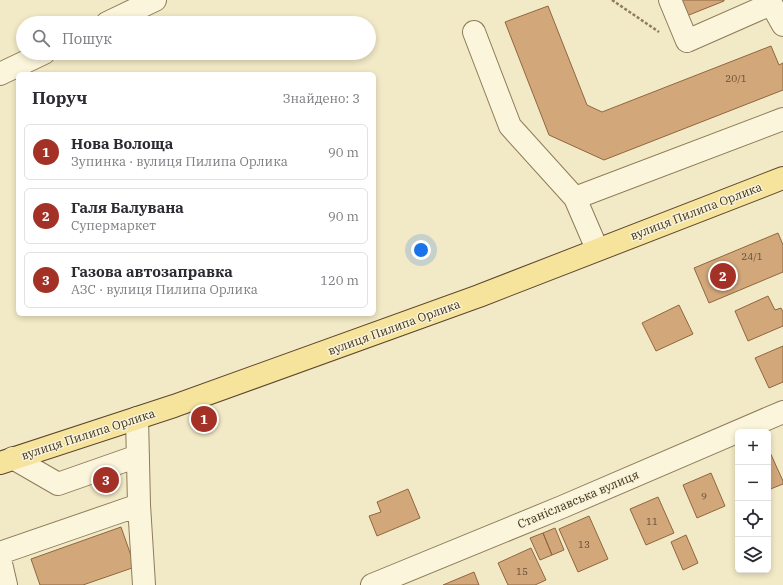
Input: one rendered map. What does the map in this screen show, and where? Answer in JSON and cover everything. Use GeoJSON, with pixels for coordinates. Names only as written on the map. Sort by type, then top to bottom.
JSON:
{"type":"FeatureCollection","features":[{"type":"Feature","properties":{"kind":"main road","name":"вулиця Пилипа Орлика"},"geometry":{"type":"LineString","coordinates":[[7,461],[137,418],[479,296],[783,178]]}},
{"type":"Feature","properties":{"kind":"street"},"geometry":{"type":"LineString","coordinates":[[121,16],[155,0]]}},
{"type":"Feature","properties":{"kind":"street"},"geometry":{"type":"LineString","coordinates":[[670,0],[688,41],[770,2],[783,25]]}},
{"type":"Feature","properties":{"kind":"street"},"geometry":{"type":"LineString","coordinates":[[474,32],[510,126],[575,198],[598,249]]}},
{"type":"Feature","properties":{"kind":"street"},"geometry":{"type":"LineString","coordinates":[[0,74],[29,60]]}},
{"type":"Feature","properties":{"kind":"street"},"geometry":{"type":"LineString","coordinates":[[575,198],[783,119]]}},
{"type":"Feature","properties":{"kind":"street","name":"Станіславська вулиця"},"geometry":{"type":"LineString","coordinates":[[372,585],[562,507],[783,412]]}},
{"type":"Feature","properties":{"kind":"street"},"geometry":{"type":"LineString","coordinates":[[137,418],[139,505],[144,585]]}},
{"type":"Feature","properties":{"kind":"street"},"geometry":{"type":"LineString","coordinates":[[7,461],[58,484],[138,456]]}},
{"type":"Feature","properties":{"kind":"street"},"geometry":{"type":"LineString","coordinates":[[0,552],[139,505]]}},
{"type":"Feature","properties":{"kind":"street"},"geometry":{"type":"LineString","coordinates":[[0,559],[6,585]]}},
{"type":"Feature","properties":{"kind":"path"},"geometry":{"type":"LineString","coordinates":[[612,0],[670,39],[688,41]]}},
{"type":"Feature","properties":{"kind":"building"},"geometry":{"type":"Polygon","coordinates":[[[677,0],[724,0],[724,1],[684,17],[677,0]]]}},
{"type":"Feature","properties":{"kind":"building"},"geometry":{"type":"Polygon","coordinates":[[[548,6],[587,105],[602,112],[771,46],[779,65],[783,63],[783,90],[604,160],[549,135],[505,22],[548,6]]]}},
{"type":"Feature","properties":{"kind":"building"},"geometry":{"type":"Polygon","coordinates":[[[778,233],[783,245],[783,272],[709,303],[694,268],[778,233]]]}},
{"type":"Feature","properties":{"kind":"building"},"geometry":{"type":"Polygon","coordinates":[[[768,296],[775,310],[781,308],[783,312],[783,326],[748,341],[735,311],[768,296]]]}},
{"type":"Feature","properties":{"kind":"building"},"geometry":{"type":"Polygon","coordinates":[[[679,305],[693,334],[656,351],[642,323],[679,305]]]}},
{"type":"Feature","properties":{"kind":"building"},"geometry":{"type":"Polygon","coordinates":[[[783,346],[783,382],[769,388],[755,358],[783,346]]]}},
{"type":"Feature","properties":{"kind":"building"},"geometry":{"type":"Polygon","coordinates":[[[771,455],[783,481],[783,484],[771,489],[771,455]]]}},
{"type":"Feature","properties":{"kind":"building"},"geometry":{"type":"Polygon","coordinates":[[[711,473],[725,506],[697,518],[683,485],[711,473]]]}},
{"type":"Feature","properties":{"kind":"building"},"geometry":{"type":"Polygon","coordinates":[[[408,489],[420,518],[377,536],[369,516],[381,512],[377,502],[408,489]]]}},
{"type":"Feature","properties":{"kind":"building"},"geometry":{"type":"Polygon","coordinates":[[[658,497],[674,533],[646,545],[630,509],[658,497]]]}},
{"type":"Feature","properties":{"kind":"building"},"geometry":{"type":"Polygon","coordinates":[[[589,516],[608,559],[578,572],[559,529],[589,516]]]}},
{"type":"Feature","properties":{"kind":"building"},"geometry":{"type":"Polygon","coordinates":[[[121,527],[135,567],[83,585],[40,585],[31,559],[121,527]]]}},
{"type":"Feature","properties":{"kind":"building"},"geometry":{"type":"Polygon","coordinates":[[[555,528],[564,550],[552,555],[543,533],[555,528]]]}},
{"type":"Feature","properties":{"kind":"building"},"geometry":{"type":"Polygon","coordinates":[[[543,533],[552,555],[540,560],[530,538],[543,533]]]}},
{"type":"Feature","properties":{"kind":"building"},"geometry":{"type":"Polygon","coordinates":[[[686,535],[698,563],[683,570],[671,542],[686,535]]]}},
{"type":"Feature","properties":{"kind":"building"},"geometry":{"type":"Polygon","coordinates":[[[531,548],[546,580],[535,585],[508,585],[498,563],[531,548]]]}},
{"type":"Feature","properties":{"kind":"building"},"geometry":{"type":"Polygon","coordinates":[[[474,572],[479,585],[443,585],[474,572]]]}},
{"type":"Feature","properties":{"kind":"place","name":"Галя Балувана"},"geometry":{"type":"Point","coordinates":[723,276]}},
{"type":"Feature","properties":{"kind":"place","name":"Нова Волоща"},"geometry":{"type":"Point","coordinates":[204,419]}},
{"type":"Feature","properties":{"kind":"place","name":"Газова автозаправка"},"geometry":{"type":"Point","coordinates":[106,480]}}]}
